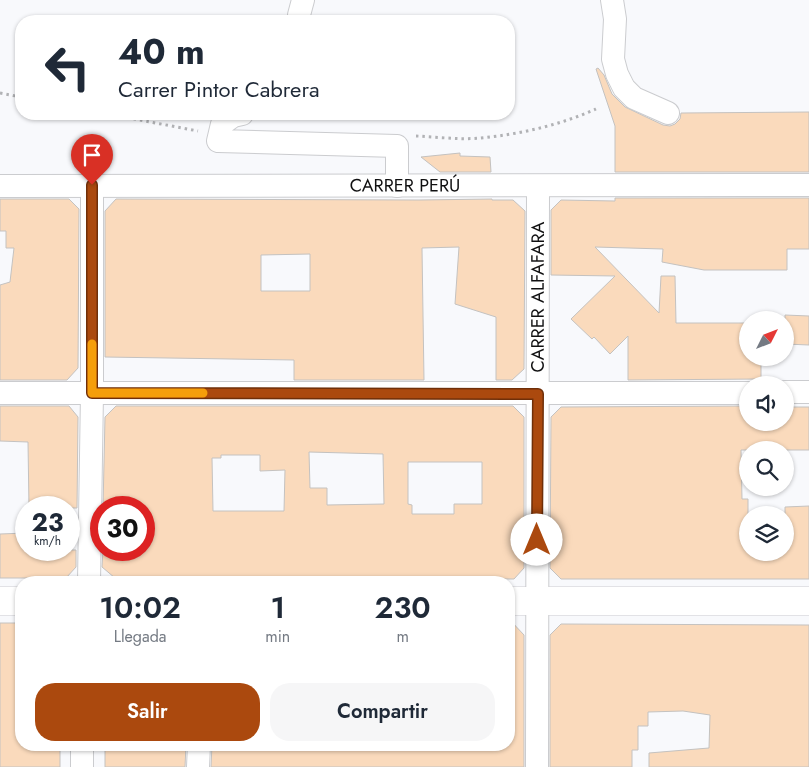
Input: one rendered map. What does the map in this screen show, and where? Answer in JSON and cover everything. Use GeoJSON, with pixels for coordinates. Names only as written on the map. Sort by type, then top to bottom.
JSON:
{"type":"FeatureCollection","features":[{"type":"Feature","properties":{"kind":"main road"},"geometry":{"type":"LineString","coordinates":[[0,601],[15,601]]}},
{"type":"Feature","properties":{"kind":"main road"},"geometry":{"type":"LineString","coordinates":[[515,601],[809,601]]}},
{"type":"Feature","properties":{"kind":"street"},"geometry":{"type":"LineString","coordinates":[[299,15],[303,0]]}},
{"type":"Feature","properties":{"kind":"street"},"geometry":{"type":"LineString","coordinates":[[612,0],[615,19],[613,59],[617,74],[624,88],[634,98],[668,114]]}},
{"type":"Feature","properties":{"kind":"street"},"geometry":{"type":"LineString","coordinates":[[228,120],[222,124],[218,141],[397,146],[397,186]]}},
{"type":"Feature","properties":{"kind":"street"},"geometry":{"type":"LineString","coordinates":[[89,576],[92,393],[92,185]]}},
{"type":"Feature","properties":{"kind":"street","name":"CARRER PERÚ"},"geometry":{"type":"LineString","coordinates":[[0,186],[809,185]]}},
{"type":"Feature","properties":{"kind":"street","name":"CARRER ALFAFARA"},"geometry":{"type":"LineString","coordinates":[[537,767],[538,186]]}},
{"type":"Feature","properties":{"kind":"street"},"geometry":{"type":"LineString","coordinates":[[0,393],[538,394],[739,392]]}},
{"type":"Feature","properties":{"kind":"street"},"geometry":{"type":"LineString","coordinates":[[794,392],[809,392]]}},
{"type":"Feature","properties":{"kind":"street"},"geometry":{"type":"LineString","coordinates":[[82,751],[82,767]]}},
{"type":"Feature","properties":{"kind":"street"},"geometry":{"type":"LineString","coordinates":[[198,751],[198,767]]}},
{"type":"Feature","properties":{"kind":"path"},"geometry":{"type":"LineString","coordinates":[[0,93],[15,96]]}},
{"type":"Feature","properties":{"kind":"path"},"geometry":{"type":"LineString","coordinates":[[415,136],[480,138],[556,125],[596,109]]}},
{"type":"Feature","properties":{"kind":"building"},"geometry":{"type":"Polygon","coordinates":[[[598,68],[604,75],[612,94],[625,107],[663,125],[670,126],[675,124],[680,119],[681,113],[809,112],[809,172],[615,172],[615,126],[596,69],[598,68]]]}},
{"type":"Feature","properties":{"kind":"building"},"geometry":{"type":"Polygon","coordinates":[[[460,153],[460,156],[490,157],[491,172],[440,172],[421,157],[460,153]]]}},
{"type":"Feature","properties":{"kind":"building"},"geometry":{"type":"Polygon","coordinates":[[[615,198],[809,198],[809,249],[787,249],[787,270],[704,270],[662,262],[663,249],[595,247],[659,313],[661,276],[675,276],[676,323],[739,323],[739,366],[761,366],[761,376],[739,376],[739,379],[628,380],[628,336],[610,354],[594,337],[592,339],[571,319],[615,276],[551,275],[551,210],[561,200],[615,201],[615,198]]]}},
{"type":"Feature","properties":{"kind":"building"},"geometry":{"type":"Polygon","coordinates":[[[0,199],[69,199],[79,209],[78,368],[67,380],[0,380],[0,285],[10,282],[14,248],[6,248],[6,231],[0,231],[0,199]]]}},
{"type":"Feature","properties":{"kind":"building"},"geometry":{"type":"Polygon","coordinates":[[[116,199],[513,200],[525,211],[524,369],[512,380],[496,380],[496,317],[455,304],[459,247],[422,248],[424,380],[294,380],[294,360],[105,357],[105,211],[116,199]],[[310,254],[261,255],[261,291],[310,291],[310,254]]]}},
{"type":"Feature","properties":{"kind":"building"},"geometry":{"type":"Polygon","coordinates":[[[794,315],[809,316],[809,345],[794,344],[794,315]]]}},
{"type":"Feature","properties":{"kind":"building"},"geometry":{"type":"Polygon","coordinates":[[[0,406],[69,406],[78,417],[77,496],[29,496],[28,442],[0,441],[0,406]]]}},
{"type":"Feature","properties":{"kind":"building"},"geometry":{"type":"Polygon","coordinates":[[[116,406],[513,406],[524,417],[524,568],[515,578],[515,576],[113,576],[102,567],[102,561],[155,561],[155,496],[103,496],[105,417],[116,406]],[[309,452],[310,488],[327,488],[327,505],[384,504],[383,454],[309,452]],[[221,455],[221,458],[212,458],[213,511],[284,511],[285,470],[260,471],[260,455],[221,455]],[[408,462],[408,504],[412,505],[412,514],[454,514],[454,504],[482,504],[482,462],[408,462]]]}},
{"type":"Feature","properties":{"kind":"building"},"geometry":{"type":"Polygon","coordinates":[[[739,406],[739,431],[794,431],[794,407],[809,407],[809,450],[794,450],[794,441],[739,441],[739,496],[742,496],[742,499],[748,499],[748,506],[739,506],[739,561],[794,561],[794,507],[809,506],[809,579],[561,579],[550,568],[551,417],[561,407],[739,406]]]}},
{"type":"Feature","properties":{"kind":"building"},"geometry":{"type":"Polygon","coordinates":[[[15,533],[15,561],[76,561],[76,567],[68,576],[15,576],[15,578],[0,578],[0,534],[15,533]]]}},
{"type":"Feature","properties":{"kind":"building"},"geometry":{"type":"Polygon","coordinates":[[[0,623],[15,623],[15,751],[60,751],[60,767],[0,767],[0,623]]]}},
{"type":"Feature","properties":{"kind":"building"},"geometry":{"type":"Polygon","coordinates":[[[561,624],[809,625],[809,767],[649,767],[649,753],[709,748],[710,715],[683,711],[648,712],[648,726],[638,726],[638,750],[632,750],[632,767],[550,767],[550,635],[561,624]]]}},
{"type":"Feature","properties":{"kind":"building"},"geometry":{"type":"Polygon","coordinates":[[[515,625],[524,635],[524,767],[211,767],[212,751],[515,751],[515,625]]]}},
{"type":"Feature","properties":{"kind":"building"},"geometry":{"type":"Polygon","coordinates":[[[105,751],[186,751],[185,767],[105,767],[105,751]]]}},
{"type":"Feature","properties":{"kind":"slow traffic"},"geometry":{"type":"LineString","coordinates":[[92,344],[92,393],[203,393]]}},
{"type":"Feature","properties":{"kind":"route"},"geometry":{"type":"LineString","coordinates":[[92,185],[92,393],[538,394],[537,540]]}}]}
